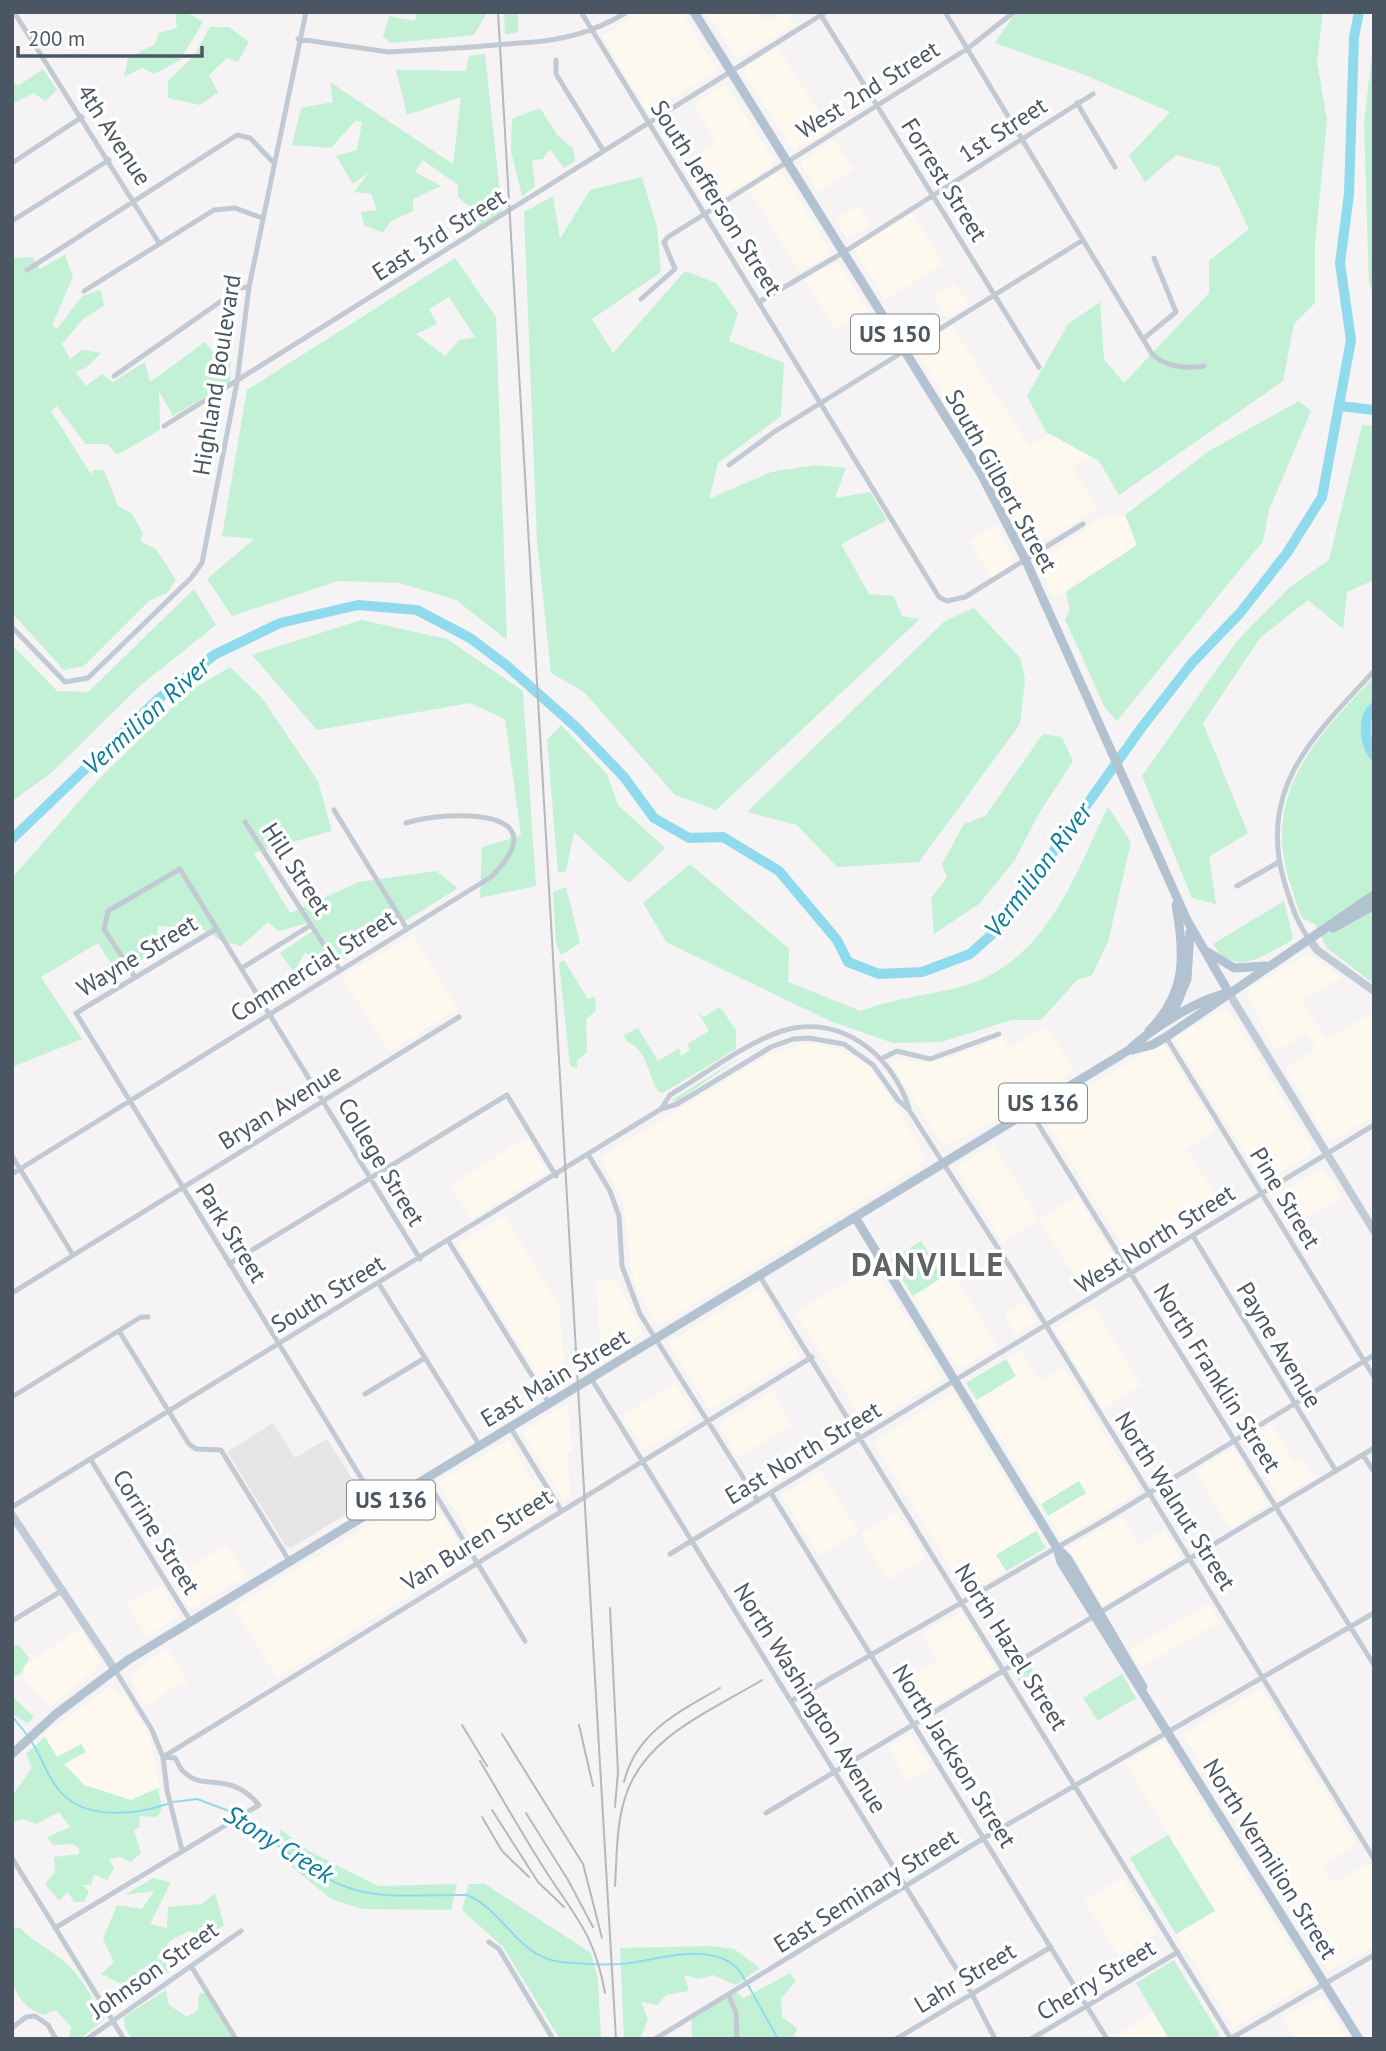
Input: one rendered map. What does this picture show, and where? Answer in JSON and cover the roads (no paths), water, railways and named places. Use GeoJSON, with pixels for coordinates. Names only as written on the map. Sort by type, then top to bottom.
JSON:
{"type":"FeatureCollection","features":[{"type":"Feature","properties":{"kind":"main road","name":"South Gilbert Street"},"geometry":{"type":"LineString","coordinates":[[694,12],[980,472],[1026,561],[1173,890],[1183,921],[1229,993]]}},
{"type":"Feature","properties":{"kind":"main road"},"geometry":{"type":"LineString","coordinates":[[1310,940],[1374,895]]}},
{"type":"Feature","properties":{"kind":"main road"},"geometry":{"type":"LineString","coordinates":[[1373,1228],[1229,993],[1310,940],[1374,905]]}},
{"type":"Feature","properties":{"kind":"main road"},"geometry":{"type":"LineString","coordinates":[[1129,1050],[1149,1040],[1175,1012],[1187,979],[1192,939],[1183,921]]}},
{"type":"Feature","properties":{"kind":"main road"},"geometry":{"type":"LineString","coordinates":[[1146,1035],[1163,1017],[1178,988],[1183,921]]}},
{"type":"Feature","properties":{"kind":"main road"},"geometry":{"type":"LineString","coordinates":[[1310,940],[1327,958],[1374,991]]}},
{"type":"Feature","properties":{"kind":"main road"},"geometry":{"type":"LineString","coordinates":[[1204,950],[1234,968],[1268,966]]}},
{"type":"Feature","properties":{"kind":"main road","name":"East Main Street"},"geometry":{"type":"LineString","coordinates":[[12,1754],[39,1729],[115,1670],[191,1622],[1030,1111],[1129,1050],[1146,1035],[1213,996],[1229,993]]}},
{"type":"Feature","properties":{"kind":"main road","name":"East Main Street"},"geometry":{"type":"LineString","coordinates":[[1129,1050],[1152,1045],[1229,993]]}},
{"type":"Feature","properties":{"kind":"main road","name":"North Vermilion Street"},"geometry":{"type":"LineString","coordinates":[[855,1217],[1359,2039]]}},
{"type":"Feature","properties":{"kind":"main road"},"geometry":{"type":"LineString","coordinates":[[12,1515],[115,1670]]}},
{"type":"Feature","properties":{"kind":"street","name":"4th Avenue"},"geometry":{"type":"LineString","coordinates":[[14,12],[159,243]]}},
{"type":"Feature","properties":{"kind":"street","name":"Highland Boulevard"},"geometry":{"type":"LineString","coordinates":[[12,627],[65,682],[88,678],[191,578],[202,564],[237,382],[249,287],[262,218],[298,39],[306,12]]}},
{"type":"Feature","properties":{"kind":"street","name":"South Jefferson Street"},"geometry":{"type":"LineString","coordinates":[[581,12],[935,592],[947,601],[965,597],[1026,561]]}},
{"type":"Feature","properties":{"kind":"street"},"geometry":{"type":"LineString","coordinates":[[298,39],[389,52],[550,41],[593,31],[628,12]]}},
{"type":"Feature","properties":{"kind":"street"},"geometry":{"type":"LineString","coordinates":[[944,12],[1143,339],[1159,360],[1180,367],[1204,366]]}},
{"type":"Feature","properties":{"kind":"street","name":"West 2nd Street"},"geometry":{"type":"LineString","coordinates":[[641,299],[675,269],[664,242],[787,161],[967,49],[1014,12]]}},
{"type":"Feature","properties":{"kind":"street","name":"East 3rd Street"},"geometry":{"type":"LineString","coordinates":[[164,426],[822,13]]}},
{"type":"Feature","properties":{"kind":"street","name":"Forrest Street"},"geometry":{"type":"LineString","coordinates":[[822,13],[1039,367]]}},
{"type":"Feature","properties":{"kind":"street"},"geometry":{"type":"LineString","coordinates":[[556,60],[556,74],[603,150]]}},
{"type":"Feature","properties":{"kind":"street","name":"1st Street"},"geometry":{"type":"LineString","coordinates":[[759,302],[844,252],[1021,137],[1093,94]]}},
{"type":"Feature","properties":{"kind":"street"},"geometry":{"type":"LineString","coordinates":[[1077,103],[1115,167]]}},
{"type":"Feature","properties":{"kind":"street"},"geometry":{"type":"LineString","coordinates":[[12,163],[82,117]]}},
{"type":"Feature","properties":{"kind":"street"},"geometry":{"type":"LineString","coordinates":[[27,270],[237,135],[244,135],[273,162]]}},
{"type":"Feature","properties":{"kind":"street"},"geometry":{"type":"LineString","coordinates":[[12,221],[109,160]]}},
{"type":"Feature","properties":{"kind":"street"},"geometry":{"type":"LineString","coordinates":[[84,291],[204,215],[222,208],[235,208],[262,218]]}},
{"type":"Feature","properties":{"kind":"street"},"geometry":{"type":"LineString","coordinates":[[729,465],[820,403],[1083,240]]}},
{"type":"Feature","properties":{"kind":"street"},"geometry":{"type":"LineString","coordinates":[[1143,339],[1176,312],[1154,258]]}},
{"type":"Feature","properties":{"kind":"street"},"geometry":{"type":"LineString","coordinates":[[114,376],[240,288],[249,287]]}},
{"type":"Feature","properties":{"kind":"street"},"geometry":{"type":"LineString","coordinates":[[1026,561],[1083,524]]}},
{"type":"Feature","properties":{"kind":"street"},"geometry":{"type":"LineString","coordinates":[[1310,940],[1297,923],[1279,862],[1278,813],[1285,785],[1319,733],[1374,671]]}},
{"type":"Feature","properties":{"kind":"street"},"geometry":{"type":"LineString","coordinates":[[334,810],[407,929]]}},
{"type":"Feature","properties":{"kind":"street","name":"Commercial Street"},"geometry":{"type":"LineString","coordinates":[[12,1174],[491,877],[508,860],[515,846],[514,834],[507,824],[491,819],[441,817],[406,823]]}},
{"type":"Feature","properties":{"kind":"street","name":"Hill Street"},"geometry":{"type":"LineString","coordinates":[[245,822],[340,970]]}},
{"type":"Feature","properties":{"kind":"street"},"geometry":{"type":"LineString","coordinates":[[1237,886],[1279,862]]}},
{"type":"Feature","properties":{"kind":"street","name":"College Street"},"geometry":{"type":"LineString","coordinates":[[135,977],[104,929],[108,911],[180,869],[420,1259]]}},
{"type":"Feature","properties":{"kind":"street"},"geometry":{"type":"LineString","coordinates":[[242,968],[311,925]]}},
{"type":"Feature","properties":{"kind":"street","name":"Wayne Street"},"geometry":{"type":"LineString","coordinates":[[76,1013],[216,929]]}},
{"type":"Feature","properties":{"kind":"street","name":"Park Street"},"geometry":{"type":"LineString","coordinates":[[76,1013],[379,1507]]}},
{"type":"Feature","properties":{"kind":"street","name":"Bryan Avenue"},"geometry":{"type":"LineString","coordinates":[[12,1293],[459,1017]]}},
{"type":"Feature","properties":{"kind":"street","name":"South Street"},"geometry":{"type":"LineString","coordinates":[[661,1109],[670,1095],[782,1031],[805,1027],[846,1034],[870,1048],[881,1059],[905,1096],[909,1110]]}},
{"type":"Feature","properties":{"kind":"street"},"geometry":{"type":"LineString","coordinates":[[881,1059],[897,1051],[930,1059],[999,1034]]}},
{"type":"Feature","properties":{"kind":"street","name":"Pine Street"},"geometry":{"type":"LineString","coordinates":[[1166,1037],[1374,1377]]}},
{"type":"Feature","properties":{"kind":"street","name":"South Street"},"geometry":{"type":"LineString","coordinates":[[12,1507],[449,1242],[661,1109],[677,1104],[782,1042],[809,1038],[844,1044],[873,1065],[909,1110]]}},
{"type":"Feature","properties":{"kind":"street"},"geometry":{"type":"LineString","coordinates":[[229,1264],[507,1095],[556,1176]]}},
{"type":"Feature","properties":{"kind":"street","name":"North Walnut Street"},"geometry":{"type":"LineString","coordinates":[[909,1110],[1047,1326],[1374,1859]]}},
{"type":"Feature","properties":{"kind":"street","name":"North Franklin Street"},"geometry":{"type":"LineString","coordinates":[[1030,1111],[1374,1665]]}},
{"type":"Feature","properties":{"kind":"street","name":"West North Street"},"geometry":{"type":"LineString","coordinates":[[954,1381],[1374,1125]]}},
{"type":"Feature","properties":{"kind":"street"},"geometry":{"type":"LineString","coordinates":[[12,1156],[73,1255]]}},
{"type":"Feature","properties":{"kind":"street"},"geometry":{"type":"LineString","coordinates":[[589,1156],[610,1191],[619,1216],[622,1266],[628,1288],[656,1339],[758,1501]]}},
{"type":"Feature","properties":{"kind":"street","name":"Payne Avenue"},"geometry":{"type":"LineString","coordinates":[[1193,1236],[1336,1471]]}},
{"type":"Feature","properties":{"kind":"street","name":"College Street"},"geometry":{"type":"LineString","coordinates":[[449,1242],[549,1403]]}},
{"type":"Feature","properties":{"kind":"street","name":"North Hazel Street"},"geometry":{"type":"LineString","coordinates":[[760,1275],[1231,2039]]}},
{"type":"Feature","properties":{"kind":"street"},"geometry":{"type":"LineString","coordinates":[[379,1284],[480,1446]]}},
{"type":"Feature","properties":{"kind":"street"},"geometry":{"type":"LineString","coordinates":[[12,1397],[141,1317],[148,1317]]}},
{"type":"Feature","properties":{"kind":"street"},"geometry":{"type":"LineString","coordinates":[[119,1331],[189,1444],[196,1449],[221,1450],[290,1562]]}},
{"type":"Feature","properties":{"kind":"street"},"geometry":{"type":"LineString","coordinates":[[791,1702],[1057,1548],[1374,1355]]}},
{"type":"Feature","properties":{"kind":"street","name":"Van Buren Street"},"geometry":{"type":"LineString","coordinates":[[163,1757],[812,1357]]}},
{"type":"Feature","properties":{"kind":"street"},"geometry":{"type":"LineString","coordinates":[[365,1394],[425,1358]]}},
{"type":"Feature","properties":{"kind":"street","name":"North Washington Avenue"},"geometry":{"type":"LineString","coordinates":[[591,1378],[906,1886],[972,1994],[995,2039]]}},
{"type":"Feature","properties":{"kind":"street","name":"East North Street"},"geometry":{"type":"LineString","coordinates":[[670,1554],[954,1381]]}},
{"type":"Feature","properties":{"kind":"street"},"geometry":{"type":"LineString","coordinates":[[509,1427],[561,1510]]}},
{"type":"Feature","properties":{"kind":"street"},"geometry":{"type":"LineString","coordinates":[[766,1813],[1374,1448]]}},
{"type":"Feature","properties":{"kind":"street"},"geometry":{"type":"LineString","coordinates":[[1363,1455],[1374,1472]]}},
{"type":"Feature","properties":{"kind":"street","name":"Corrine Street"},"geometry":{"type":"LineString","coordinates":[[91,1460],[191,1622]]}},
{"type":"Feature","properties":{"kind":"street"},"geometry":{"type":"LineString","coordinates":[[426,1479],[525,1641]]}},
{"type":"Feature","properties":{"kind":"street","name":"North Jackson Street"},"geometry":{"type":"LineString","coordinates":[[771,1493],[1107,2039]]}},
{"type":"Feature","properties":{"kind":"street"},"geometry":{"type":"LineString","coordinates":[[12,1621],[62,1590]]}},
{"type":"Feature","properties":{"kind":"street","name":"East Seminary Street"},"geometry":{"type":"LineString","coordinates":[[655,2039],[751,1983],[984,1838],[1374,1613]]}},
{"type":"Feature","properties":{"kind":"street"},"geometry":{"type":"LineString","coordinates":[[115,1670],[152,1730],[163,1757],[167,1790],[182,1850]]}},
{"type":"Feature","properties":{"kind":"street"},"geometry":{"type":"LineString","coordinates":[[55,1928],[259,1805],[242,1787],[192,1777],[184,1772],[175,1758],[163,1757]]}},
{"type":"Feature","properties":{"kind":"street"},"geometry":{"type":"LineString","coordinates":[[12,1858],[124,2039]]}},
{"type":"Feature","properties":{"kind":"street","name":"Johnson Street"},"geometry":{"type":"LineString","coordinates":[[87,2039],[241,1931]]}},
{"type":"Feature","properties":{"kind":"street"},"geometry":{"type":"LineString","coordinates":[[489,1942],[499,1949],[553,2039]]}},
{"type":"Feature","properties":{"kind":"street","name":"Lahr Street"},"geometry":{"type":"LineString","coordinates":[[896,2039],[1051,1947]]}},
{"type":"Feature","properties":{"kind":"street","name":"Cherry Street"},"geometry":{"type":"LineString","coordinates":[[1031,2039],[1178,1952]]}},
{"type":"Feature","properties":{"kind":"street"},"geometry":{"type":"LineString","coordinates":[[1231,2039],[1374,1955]]}},
{"type":"Feature","properties":{"kind":"street"},"geometry":{"type":"LineString","coordinates":[[191,1966],[236,2039]]}},
{"type":"Feature","properties":{"kind":"street"},"geometry":{"type":"LineString","coordinates":[[729,1996],[736,2013],[737,2039]]}},
{"type":"Feature","properties":{"kind":"street"},"geometry":{"type":"LineString","coordinates":[[12,2028],[26,2017],[35,2016],[48,2025],[56,2039]]}},
{"type":"Feature","properties":{"kind":"waterway","name":"Vermilion River"},"geometry":{"type":"LineString","coordinates":[[12,839],[157,700],[214,655],[280,623],[358,605],[417,610],[470,638],[506,665],[577,728],[624,777],[654,818],[689,838],[723,837],[779,871],[837,940],[848,962],[879,974],[922,972],[970,954],[999,928],[1142,727],[1192,663],[1240,613],[1287,553],[1322,497],[1351,340],[1340,263],[1349,194],[1354,37],[1359,12]]}},
{"type":"Feature","properties":{"kind":"waterway"},"geometry":{"type":"LineString","coordinates":[[1340,406],[1374,410]]}},
{"type":"Feature","properties":{"kind":"waterway"},"geometry":{"type":"LineString","coordinates":[[1374,707],[1366,724],[1368,744],[1374,756]]}},
{"type":"Feature","properties":{"kind":"waterway","name":"Stony Creek"},"geometry":{"type":"LineString","coordinates":[[12,1716],[28,1736]]}},
{"type":"Feature","properties":{"kind":"waterway","name":"Stony Creek"},"geometry":{"type":"LineString","coordinates":[[31,1741],[54,1784],[68,1799],[81,1806],[95,1811],[125,1813],[167,1804]]}},
{"type":"Feature","properties":{"kind":"waterway","name":"Stony Creek"},"geometry":{"type":"LineString","coordinates":[[173,1802],[197,1799],[237,1814]]}},
{"type":"Feature","properties":{"kind":"waterway","name":"Stony Creek"},"geometry":{"type":"LineString","coordinates":[[241,1818],[320,1875],[349,1888],[392,1895],[467,1895],[492,1912],[533,1952],[546,1958],[568,1963],[614,1964],[706,1954],[722,1958],[735,1966],[745,1980]]}},
{"type":"Feature","properties":{"kind":"waterway","name":"Stony Creek"},"geometry":{"type":"LineString","coordinates":[[748,1985],[778,2039]]}},
{"type":"Feature","properties":{"kind":"railway"},"geometry":{"type":"LineString","coordinates":[[498,12],[616,2039]]}},
{"type":"Feature","properties":{"kind":"railway"},"geometry":{"type":"LineString","coordinates":[[610,1608],[618,1772],[615,1807]]}},
{"type":"Feature","properties":{"kind":"railway"},"geometry":{"type":"LineString","coordinates":[[615,1886],[620,1817],[635,1774],[648,1756],[664,1741],[702,1714],[762,1680]]}},
{"type":"Feature","properties":{"kind":"railway"},"geometry":{"type":"LineString","coordinates":[[624,1782],[638,1750],[661,1725],[720,1688]]}},
{"type":"Feature","properties":{"kind":"railway"},"geometry":{"type":"LineString","coordinates":[[462,1725],[487,1766]]}},
{"type":"Feature","properties":{"kind":"railway"},"geometry":{"type":"LineString","coordinates":[[579,1725],[593,1786]]}},
{"type":"Feature","properties":{"kind":"railway"},"geometry":{"type":"LineString","coordinates":[[502,1734],[583,1864],[602,1938]]}},
{"type":"Feature","properties":{"kind":"railway"},"geometry":{"type":"LineString","coordinates":[[480,1761],[584,1929],[596,1957],[605,1993]]}},
{"type":"Feature","properties":{"kind":"railway"},"geometry":{"type":"LineString","coordinates":[[492,1810],[538,1882],[564,1907]]}},
{"type":"Feature","properties":{"kind":"railway"},"geometry":{"type":"LineString","coordinates":[[526,1813],[568,1880],[593,1927]]}},
{"type":"Feature","properties":{"kind":"railway"},"geometry":{"type":"LineString","coordinates":[[482,1817],[502,1851],[529,1877]]}},
{"type":"Feature","properties":{"kind":"district","name":"DANVILLE"},"geometry":{"type":"Point","coordinates":[928,1265]}}]}
